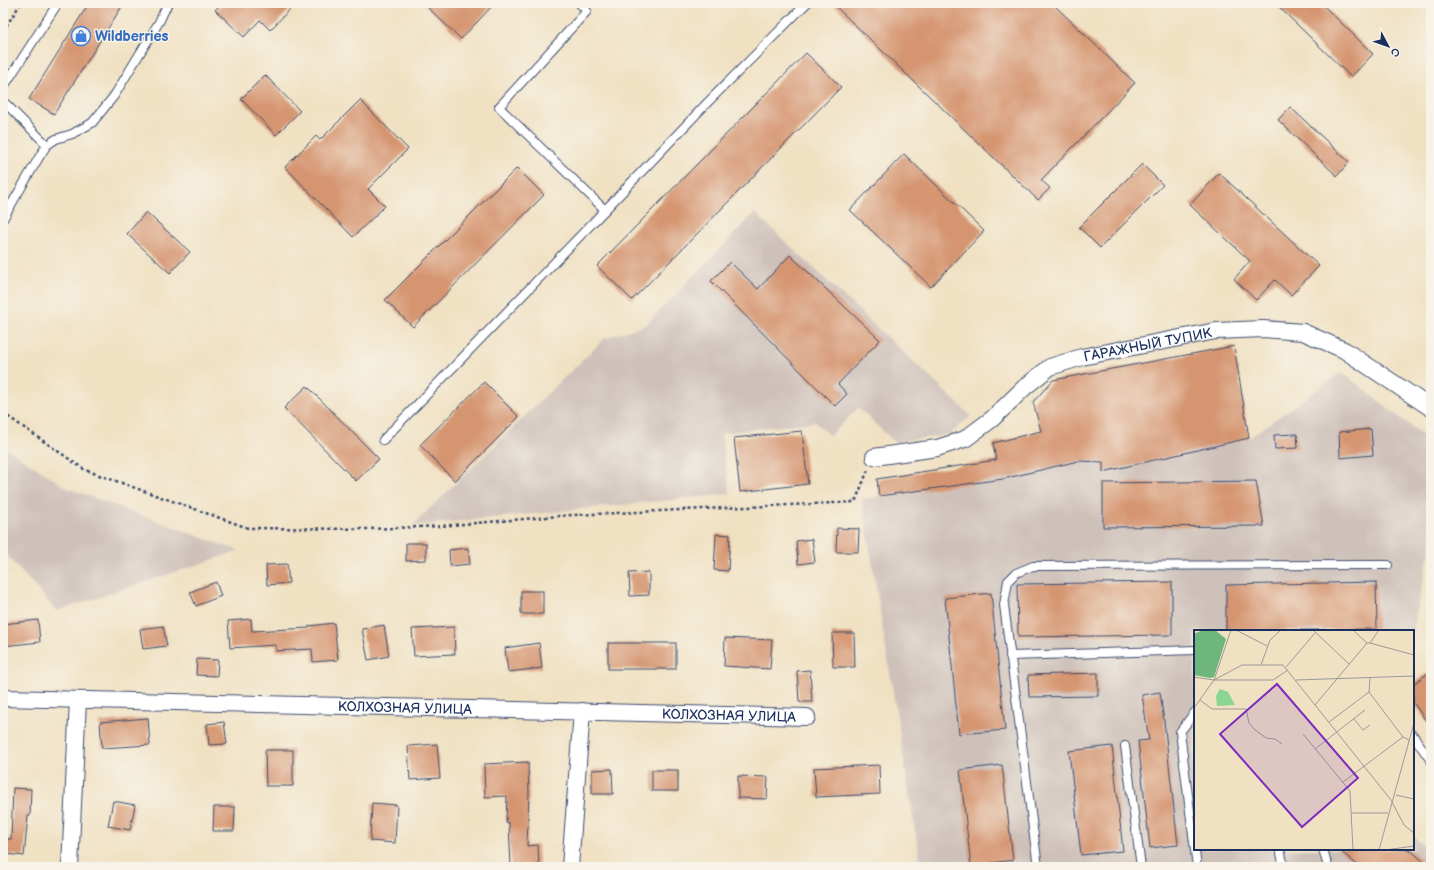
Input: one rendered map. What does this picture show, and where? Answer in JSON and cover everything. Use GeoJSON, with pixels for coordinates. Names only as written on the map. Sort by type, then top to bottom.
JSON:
{"type":"FeatureCollection","features":[{"type":"Feature","properties":{"kind":"street","name":"ГАРАЖНЫЙ ТУПИК"},"geometry":{"type":"LineString","coordinates":[[874,457],[937,448],[965,439],[992,419],[1025,386],[1050,367],[1082,357],[1216,331],[1263,329],[1303,332],[1344,350],[1431,408]]}},
{"type":"Feature","properties":{"kind":"street","name":"КОЛХОЗНАЯ УЛИЦА"},"geometry":{"type":"LineString","coordinates":[[3,698],[807,717]]}},
{"type":"Feature","properties":{"kind":"street"},"geometry":{"type":"LineString","coordinates":[[70,867],[78,700]]}},
{"type":"Feature","properties":{"kind":"street"},"geometry":{"type":"LineString","coordinates":[[570,867],[582,712]]}},
{"type":"Feature","properties":{"kind":"lane"},"geometry":{"type":"LineString","coordinates":[[3,88],[58,3]]}},
{"type":"Feature","properties":{"kind":"lane"},"geometry":{"type":"LineString","coordinates":[[3,219],[7,205],[48,145],[56,139],[72,134],[92,123],[114,96],[159,22],[168,3]]}},
{"type":"Feature","properties":{"kind":"lane"},"geometry":{"type":"LineString","coordinates":[[579,3],[587,11],[499,107],[605,210]]}},
{"type":"Feature","properties":{"kind":"lane"},"geometry":{"type":"LineString","coordinates":[[384,440],[708,102],[806,3]]}},
{"type":"Feature","properties":{"kind":"lane"},"geometry":{"type":"LineString","coordinates":[[3,101],[48,145]]}},
{"type":"Feature","properties":{"kind":"lane"},"geometry":{"type":"LineString","coordinates":[[1038,867],[1004,605],[1008,581],[1016,573],[1033,566],[1388,565]]}},
{"type":"Feature","properties":{"kind":"lane"},"geometry":{"type":"LineString","coordinates":[[1010,656],[1194,650]]}},
{"type":"Feature","properties":{"kind":"lane"},"geometry":{"type":"LineString","coordinates":[[1194,713],[1180,732],[1194,843]]}},
{"type":"Feature","properties":{"kind":"lane"},"geometry":{"type":"LineString","coordinates":[[1414,736],[1431,761]]}},
{"type":"Feature","properties":{"kind":"lane"},"geometry":{"type":"LineString","coordinates":[[1125,746],[1141,867]]}},
{"type":"Feature","properties":{"kind":"lane"},"geometry":{"type":"LineString","coordinates":[[1195,850],[1197,867]]}},
{"type":"Feature","properties":{"kind":"lane"},"geometry":{"type":"LineString","coordinates":[[1280,850],[1284,867]]}},
{"type":"Feature","properties":{"kind":"lane"},"geometry":{"type":"LineString","coordinates":[[1323,850],[1328,867]]}},
{"type":"Feature","properties":{"kind":"path"},"geometry":{"type":"LineString","coordinates":[[3,31],[21,3]]}},
{"type":"Feature","properties":{"kind":"path"},"geometry":{"type":"LineString","coordinates":[[3,413],[85,470],[248,528],[378,529],[440,526],[573,515],[855,502],[874,457]]}},
{"type":"Feature","properties":{"kind":"shaded area"},"geometry":{"type":"Polygon","coordinates":[[[755,213],[971,416],[949,435],[895,442],[858,408],[830,436],[815,422],[721,433],[730,494],[412,526],[605,338],[646,325],[755,213]]]}},
{"type":"Feature","properties":{"kind":"shaded area"},"geometry":{"type":"Polygon","coordinates":[[[1342,372],[1431,442],[1431,545],[1412,630],[1194,630],[1194,850],[1414,850],[1414,837],[1431,852],[1431,867],[921,867],[862,499],[1003,479],[1078,461],[1143,463],[1249,438],[1342,372]]]}},
{"type":"Feature","properties":{"kind":"shaded area"},"geometry":{"type":"Polygon","coordinates":[[[3,446],[67,488],[239,551],[57,611],[3,551],[3,446]]]}},
{"type":"Feature","properties":{"kind":"building"},"geometry":{"type":"Polygon","coordinates":[[[89,3],[124,3],[54,114],[29,99],[89,3]]]}},
{"type":"Feature","properties":{"kind":"building"},"geometry":{"type":"Polygon","coordinates":[[[222,3],[296,3],[270,30],[260,20],[244,37],[215,10],[222,3]]]}},
{"type":"Feature","properties":{"kind":"building"},"geometry":{"type":"Polygon","coordinates":[[[423,3],[495,3],[461,39],[423,3]]]}},
{"type":"Feature","properties":{"kind":"building"},"geometry":{"type":"Polygon","coordinates":[[[832,3],[1052,3],[1135,83],[1041,180],[1050,188],[1038,200],[832,3]]]}},
{"type":"Feature","properties":{"kind":"building"},"geometry":{"type":"Polygon","coordinates":[[[1275,3],[1321,3],[1373,54],[1351,77],[1275,3]]]}},
{"type":"Feature","properties":{"kind":"building"},"geometry":{"type":"Polygon","coordinates":[[[806,53],[841,87],[632,300],[597,266],[806,53]]]}},
{"type":"Feature","properties":{"kind":"building"},"geometry":{"type":"Polygon","coordinates":[[[265,75],[300,111],[276,135],[241,99],[265,75]]]}},
{"type":"Feature","properties":{"kind":"building"},"geometry":{"type":"Polygon","coordinates":[[[360,100],[408,149],[368,189],[385,206],[353,237],[285,167],[316,136],[320,140],[360,100]]]}},
{"type":"Feature","properties":{"kind":"building"},"geometry":{"type":"Polygon","coordinates":[[[1290,107],[1349,162],[1337,176],[1278,120],[1290,107]]]}},
{"type":"Feature","properties":{"kind":"building"},"geometry":{"type":"Polygon","coordinates":[[[904,154],[984,231],[931,287],[850,210],[904,154]]]}},
{"type":"Feature","properties":{"kind":"building"},"geometry":{"type":"Polygon","coordinates":[[[1142,164],[1163,185],[1100,248],[1079,227],[1142,164]]]}},
{"type":"Feature","properties":{"kind":"building"},"geometry":{"type":"Polygon","coordinates":[[[517,168],[544,195],[413,327],[385,300],[517,168]]]}},
{"type":"Feature","properties":{"kind":"building"},"geometry":{"type":"Polygon","coordinates":[[[1219,173],[1319,266],[1291,295],[1275,280],[1256,300],[1234,279],[1250,261],[1190,205],[1219,173]]]}},
{"type":"Feature","properties":{"kind":"building"},"geometry":{"type":"Polygon","coordinates":[[[146,212],[190,252],[170,273],[127,234],[146,212]]]}},
{"type":"Feature","properties":{"kind":"building"},"geometry":{"type":"Polygon","coordinates":[[[790,255],[880,340],[838,384],[847,394],[835,406],[711,281],[730,262],[758,289],[790,255]]]}},
{"type":"Feature","properties":{"kind":"building"},"geometry":{"type":"Polygon","coordinates":[[[1234,346],[1249,438],[1103,472],[1103,462],[1078,461],[1003,479],[879,496],[877,479],[996,460],[993,443],[1041,431],[1033,402],[1053,380],[1234,346]]]}},
{"type":"Feature","properties":{"kind":"building"},"geometry":{"type":"Polygon","coordinates":[[[484,382],[519,417],[455,481],[420,445],[484,382]]]}},
{"type":"Feature","properties":{"kind":"building"},"geometry":{"type":"Polygon","coordinates":[[[307,386],[379,459],[356,481],[284,408],[307,386]]]}},
{"type":"Feature","properties":{"kind":"building"},"geometry":{"type":"Polygon","coordinates":[[[1371,429],[1373,455],[1340,458],[1339,432],[1371,429]]]}},
{"type":"Feature","properties":{"kind":"building"},"geometry":{"type":"Polygon","coordinates":[[[802,431],[808,484],[740,492],[734,438],[802,431]]]}},
{"type":"Feature","properties":{"kind":"building"},"geometry":{"type":"Polygon","coordinates":[[[1297,434],[1298,448],[1275,449],[1274,435],[1297,434]]]}},
{"type":"Feature","properties":{"kind":"building"},"geometry":{"type":"Polygon","coordinates":[[[1256,481],[1264,526],[1103,527],[1103,483],[1256,481]]]}},
{"type":"Feature","properties":{"kind":"building"},"geometry":{"type":"Polygon","coordinates":[[[837,528],[859,529],[858,552],[836,552],[837,528]]]}},
{"type":"Feature","properties":{"kind":"building"},"geometry":{"type":"Polygon","coordinates":[[[716,534],[730,535],[728,571],[714,570],[716,534]]]}},
{"type":"Feature","properties":{"kind":"building"},"geometry":{"type":"Polygon","coordinates":[[[812,539],[815,562],[798,564],[796,541],[812,539]]]}},
{"type":"Feature","properties":{"kind":"building"},"geometry":{"type":"Polygon","coordinates":[[[406,543],[426,543],[426,560],[406,561],[406,543]]]}},
{"type":"Feature","properties":{"kind":"building"},"geometry":{"type":"Polygon","coordinates":[[[468,548],[470,564],[450,566],[449,550],[468,548]]]}},
{"type":"Feature","properties":{"kind":"building"},"geometry":{"type":"Polygon","coordinates":[[[287,564],[289,583],[267,585],[266,565],[287,564]]]}},
{"type":"Feature","properties":{"kind":"building"},"geometry":{"type":"Polygon","coordinates":[[[649,572],[649,595],[630,596],[629,573],[649,572]]]}},
{"type":"Feature","properties":{"kind":"building"},"geometry":{"type":"Polygon","coordinates":[[[216,582],[221,596],[196,606],[190,592],[216,582]]]}},
{"type":"Feature","properties":{"kind":"building"},"geometry":{"type":"Polygon","coordinates":[[[1172,582],[1172,635],[1018,637],[1017,584],[1172,582]]]}},
{"type":"Feature","properties":{"kind":"building"},"geometry":{"type":"Polygon","coordinates":[[[1376,582],[1377,629],[1226,630],[1226,585],[1376,582]]]}},
{"type":"Feature","properties":{"kind":"building"},"geometry":{"type":"Polygon","coordinates":[[[521,591],[543,591],[543,614],[521,614],[521,591]]]}},
{"type":"Feature","properties":{"kind":"building"},"geometry":{"type":"Polygon","coordinates":[[[991,593],[1005,730],[959,734],[945,598],[991,593]]]}},
{"type":"Feature","properties":{"kind":"building"},"geometry":{"type":"Polygon","coordinates":[[[251,619],[252,631],[309,628],[309,626],[334,623],[338,660],[313,662],[312,649],[276,651],[276,645],[230,648],[228,621],[251,619]]]}},
{"type":"Feature","properties":{"kind":"building"},"geometry":{"type":"Polygon","coordinates":[[[38,620],[40,642],[3,646],[3,624],[38,620]]]}},
{"type":"Feature","properties":{"kind":"building"},"geometry":{"type":"Polygon","coordinates":[[[384,625],[389,656],[368,660],[362,629],[384,625]]]}},
{"type":"Feature","properties":{"kind":"building"},"geometry":{"type":"Polygon","coordinates":[[[163,626],[167,646],[143,649],[140,629],[163,626]]]}},
{"type":"Feature","properties":{"kind":"building"},"geometry":{"type":"Polygon","coordinates":[[[454,627],[455,654],[414,656],[412,629],[454,627]]]}},
{"type":"Feature","properties":{"kind":"building"},"geometry":{"type":"Polygon","coordinates":[[[832,633],[854,633],[855,667],[833,667],[832,633]]]}},
{"type":"Feature","properties":{"kind":"building"},"geometry":{"type":"Polygon","coordinates":[[[725,638],[772,640],[770,669],[724,666],[725,638]]]}},
{"type":"Feature","properties":{"kind":"building"},"geometry":{"type":"Polygon","coordinates":[[[539,643],[542,668],[508,672],[505,648],[539,643]]]}},
{"type":"Feature","properties":{"kind":"building"},"geometry":{"type":"Polygon","coordinates":[[[608,643],[676,643],[676,669],[608,669],[608,643]]]}},
{"type":"Feature","properties":{"kind":"building"},"geometry":{"type":"Polygon","coordinates":[[[197,659],[218,660],[217,676],[196,675],[197,659]]]}},
{"type":"Feature","properties":{"kind":"building"},"geometry":{"type":"Polygon","coordinates":[[[810,670],[812,702],[799,702],[797,671],[810,670]]]}},
{"type":"Feature","properties":{"kind":"building"},"geometry":{"type":"Polygon","coordinates":[[[1431,671],[1431,728],[1414,703],[1414,683],[1431,671]]]}},
{"type":"Feature","properties":{"kind":"building"},"geometry":{"type":"Polygon","coordinates":[[[1098,673],[1098,696],[1029,697],[1028,675],[1098,673]]]}},
{"type":"Feature","properties":{"kind":"building"},"geometry":{"type":"Polygon","coordinates":[[[1160,692],[1178,845],[1150,848],[1138,741],[1149,740],[1142,695],[1160,692]]]}},
{"type":"Feature","properties":{"kind":"building"},"geometry":{"type":"Polygon","coordinates":[[[148,718],[150,745],[102,748],[100,722],[148,718]]]}},
{"type":"Feature","properties":{"kind":"building"},"geometry":{"type":"Polygon","coordinates":[[[224,722],[227,744],[209,745],[207,724],[224,722]]]}},
{"type":"Feature","properties":{"kind":"building"},"geometry":{"type":"Polygon","coordinates":[[[437,744],[440,778],[410,780],[408,746],[437,744]]]}},
{"type":"Feature","properties":{"kind":"building"},"geometry":{"type":"Polygon","coordinates":[[[1112,746],[1123,851],[1081,855],[1069,751],[1112,746]]]}},
{"type":"Feature","properties":{"kind":"building"},"geometry":{"type":"Polygon","coordinates":[[[265,750],[293,750],[293,786],[266,786],[265,750]]]}},
{"type":"Feature","properties":{"kind":"building"},"geometry":{"type":"Polygon","coordinates":[[[528,762],[529,793],[527,846],[538,845],[539,867],[511,867],[509,823],[506,822],[507,796],[485,797],[484,764],[528,762]]]}},
{"type":"Feature","properties":{"kind":"building"},"geometry":{"type":"Polygon","coordinates":[[[879,765],[880,794],[816,797],[814,768],[879,765]]]}},
{"type":"Feature","properties":{"kind":"building"},"geometry":{"type":"Polygon","coordinates":[[[1002,765],[1013,860],[971,866],[960,770],[1002,765]]]}},
{"type":"Feature","properties":{"kind":"building"},"geometry":{"type":"Polygon","coordinates":[[[612,769],[613,794],[592,794],[592,770],[612,769]]]}},
{"type":"Feature","properties":{"kind":"building"},"geometry":{"type":"Polygon","coordinates":[[[652,770],[678,770],[678,791],[652,791],[652,770]]]}},
{"type":"Feature","properties":{"kind":"building"},"geometry":{"type":"Polygon","coordinates":[[[738,776],[768,777],[767,799],[738,798],[738,776]]]}},
{"type":"Feature","properties":{"kind":"building"},"geometry":{"type":"Polygon","coordinates":[[[13,788],[31,789],[30,816],[28,816],[24,856],[6,854],[7,839],[11,839],[13,788]]]}},
{"type":"Feature","properties":{"kind":"building"},"geometry":{"type":"Polygon","coordinates":[[[113,801],[135,805],[130,830],[108,826],[113,801]]]}},
{"type":"Feature","properties":{"kind":"building"},"geometry":{"type":"Polygon","coordinates":[[[372,803],[397,805],[395,843],[370,841],[372,803]]]}},
{"type":"Feature","properties":{"kind":"building"},"geometry":{"type":"Polygon","coordinates":[[[214,807],[235,807],[234,831],[213,831],[214,807]]]}},
{"type":"Feature","properties":{"kind":"building"},"geometry":{"type":"Polygon","coordinates":[[[1339,850],[1410,850],[1430,867],[1360,867],[1339,850]]]}},
{"type":"Feature","properties":{"kind":"place","name":"Wildberries"},"geometry":{"type":"Point","coordinates":[81,36]}}]}
